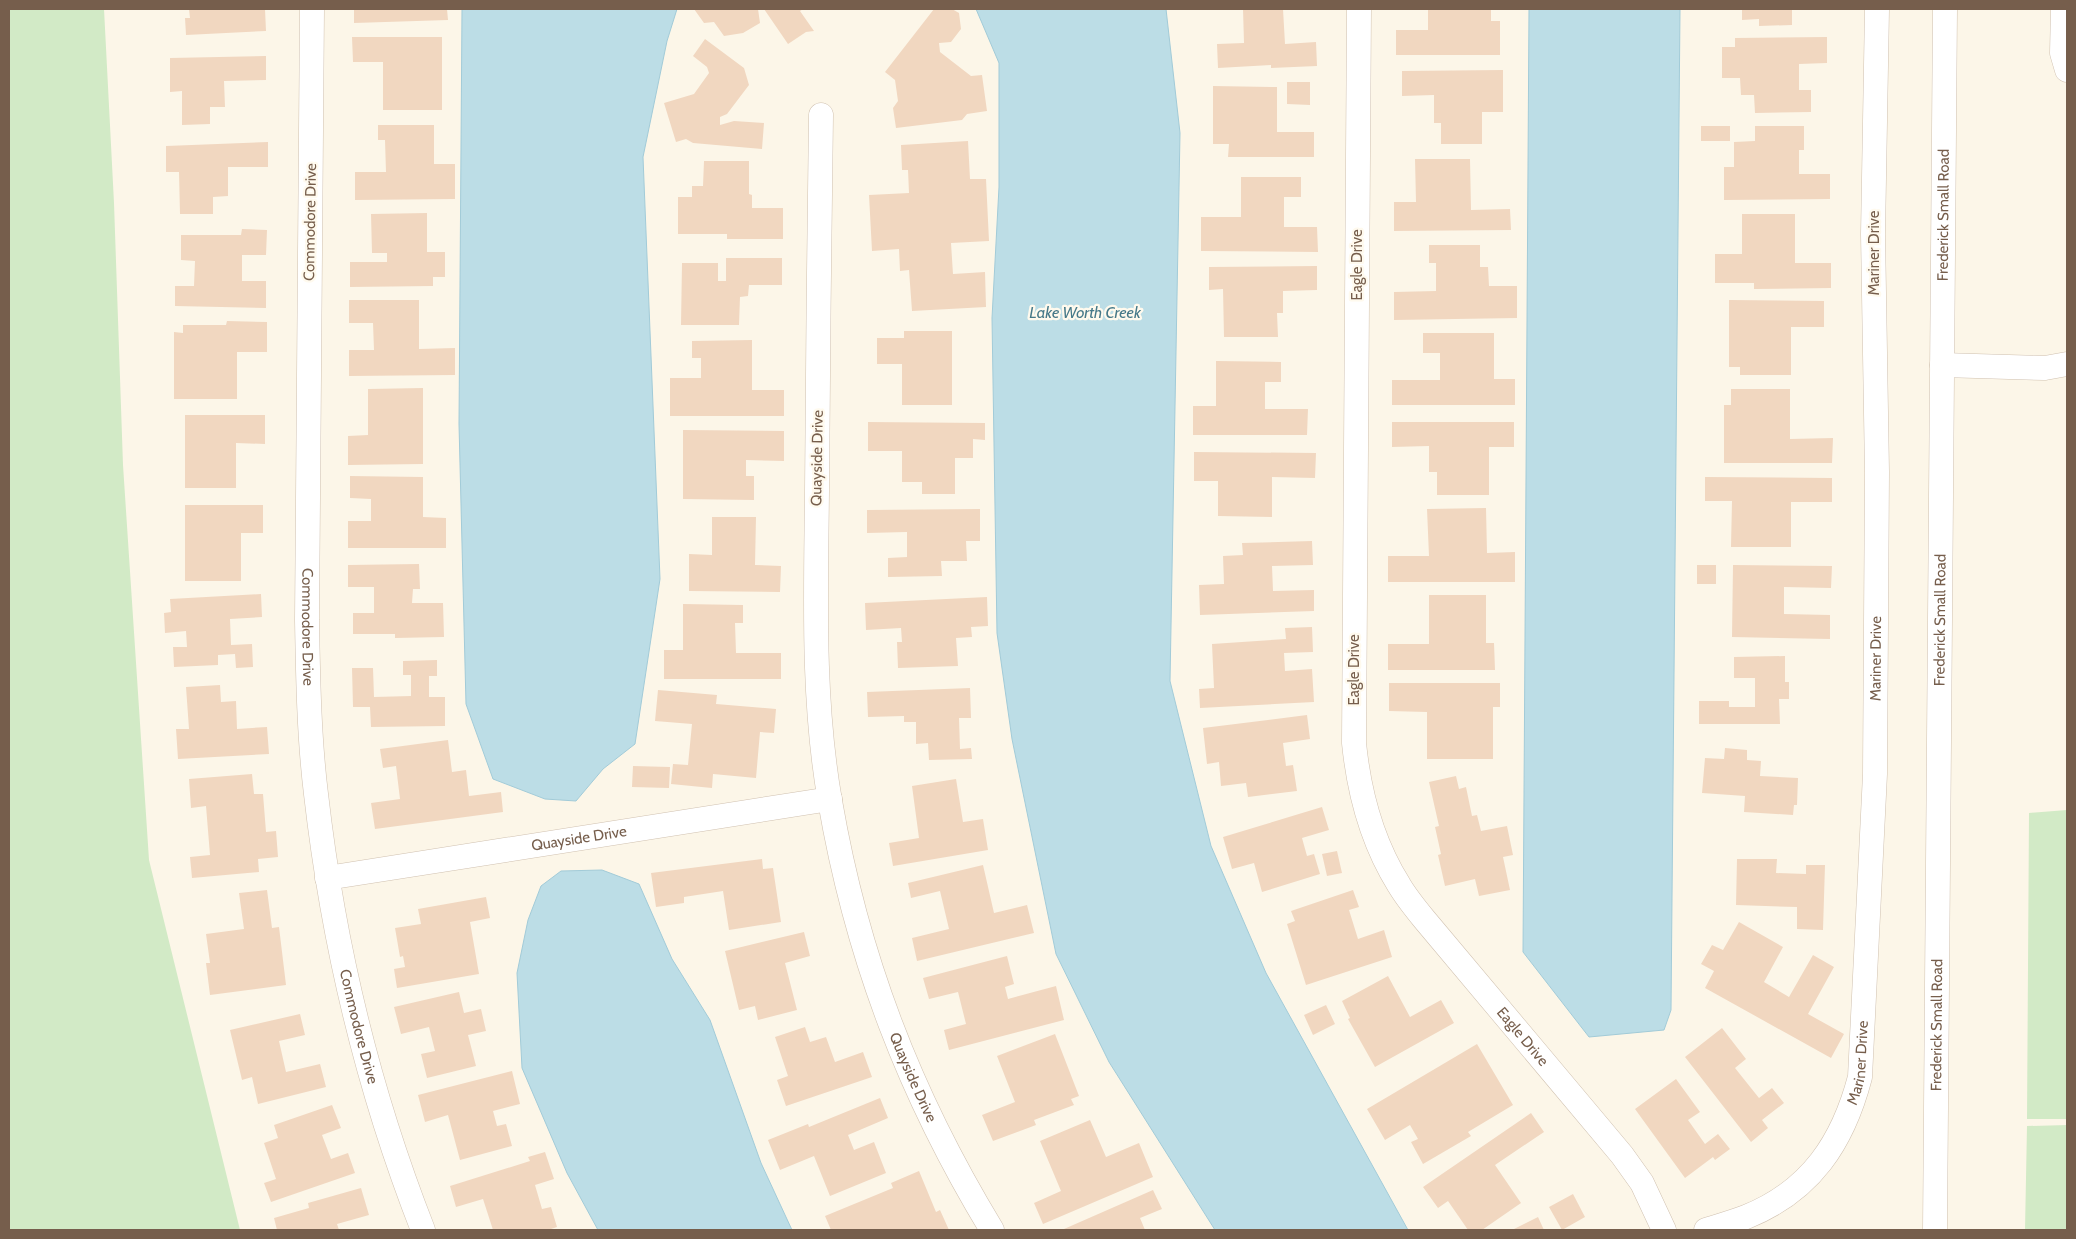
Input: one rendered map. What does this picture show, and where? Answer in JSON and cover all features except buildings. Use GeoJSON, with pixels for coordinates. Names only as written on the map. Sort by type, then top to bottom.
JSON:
{"type":"FeatureCollection","features":[{"type":"Feature","properties":{"kind":"street","name":"Commodore Drive"},"geometry":{"type":"LineString","coordinates":[[312,9],[307,620],[309,707],[316,793],[327,878],[346,981],[367,1065],[393,1147],[423,1230]]}},
{"type":"Feature","properties":{"kind":"street","name":"Eagle Drive"},"geometry":{"type":"LineString","coordinates":[[1359,9],[1354,743],[1362,797],[1369,824],[1399,886],[1424,919],[1622,1155],[1642,1183],[1664,1230]]}},
{"type":"Feature","properties":{"kind":"street","name":"Mariner Drive"},"geometry":{"type":"LineString","coordinates":[[1706,1230],[1746,1217],[1772,1204],[1796,1188],[1816,1168],[1841,1132],[1852,1106],[1861,1070],[1875,774],[1877,472],[1873,234],[1877,9]]}},
{"type":"Feature","properties":{"kind":"street","name":"Frederick Small Road"},"geometry":{"type":"LineString","coordinates":[[1935,1230],[1946,9]]}},
{"type":"Feature","properties":{"kind":"street"},"geometry":{"type":"LineString","coordinates":[[2063,9],[2062,53],[2067,70]]}},
{"type":"Feature","properties":{"kind":"street","name":"Quayside Drive"},"geometry":{"type":"LineString","coordinates":[[821,115],[816,638],[820,727],[830,799],[843,869],[860,938],[883,1006],[909,1073],[939,1138],[992,1230]]}},
{"type":"Feature","properties":{"kind":"street"},"geometry":{"type":"LineString","coordinates":[[1942,365],[2045,368],[2067,364]]}},
{"type":"Feature","properties":{"kind":"street","name":"Quayside Drive"},"geometry":{"type":"LineString","coordinates":[[327,878],[830,799]]}},
{"type":"Feature","properties":{"kind":"green space"},"geometry":{"type":"Polygon","coordinates":[[[9,9],[104,9],[114,203],[123,465],[149,860],[240,1230],[9,1230],[9,9]]]}},
{"type":"Feature","properties":{"kind":"green space"},"geometry":{"type":"Polygon","coordinates":[[[2067,810],[2067,1119],[2027,1119],[2029,813],[2067,810]]]}},
{"type":"Feature","properties":{"kind":"green space"},"geometry":{"type":"Polygon","coordinates":[[[2067,1125],[2067,1230],[2025,1230],[2027,1126],[2067,1125]]]}},
{"type":"Feature","properties":{"kind":"water"},"geometry":{"type":"Polygon","coordinates":[[[462,9],[677,9],[667,41],[643,157],[660,579],[635,744],[603,769],[576,801],[545,799],[493,779],[466,704],[459,424],[462,9]]]}},
{"type":"Feature","properties":{"kind":"water","name":"Lake Worth Creek"},"geometry":{"type":"Polygon","coordinates":[[[976,9],[1166,9],[1180,133],[1170,681],[1211,846],[1266,973],[1408,1230],[1215,1230],[1109,1062],[1056,954],[1012,739],[997,633],[992,318],[999,187],[999,63],[976,9]]]}},
{"type":"Feature","properties":{"kind":"water"},"geometry":{"type":"Polygon","coordinates":[[[1529,9],[1680,9],[1671,1010],[1664,1030],[1589,1037],[1523,952],[1529,9]]]}},
{"type":"Feature","properties":{"kind":"water"},"geometry":{"type":"Polygon","coordinates":[[[602,870],[639,884],[672,959],[710,1020],[761,1163],[792,1230],[598,1230],[567,1173],[522,1068],[517,973],[528,920],[541,886],[561,871],[602,870]]]}}]}
